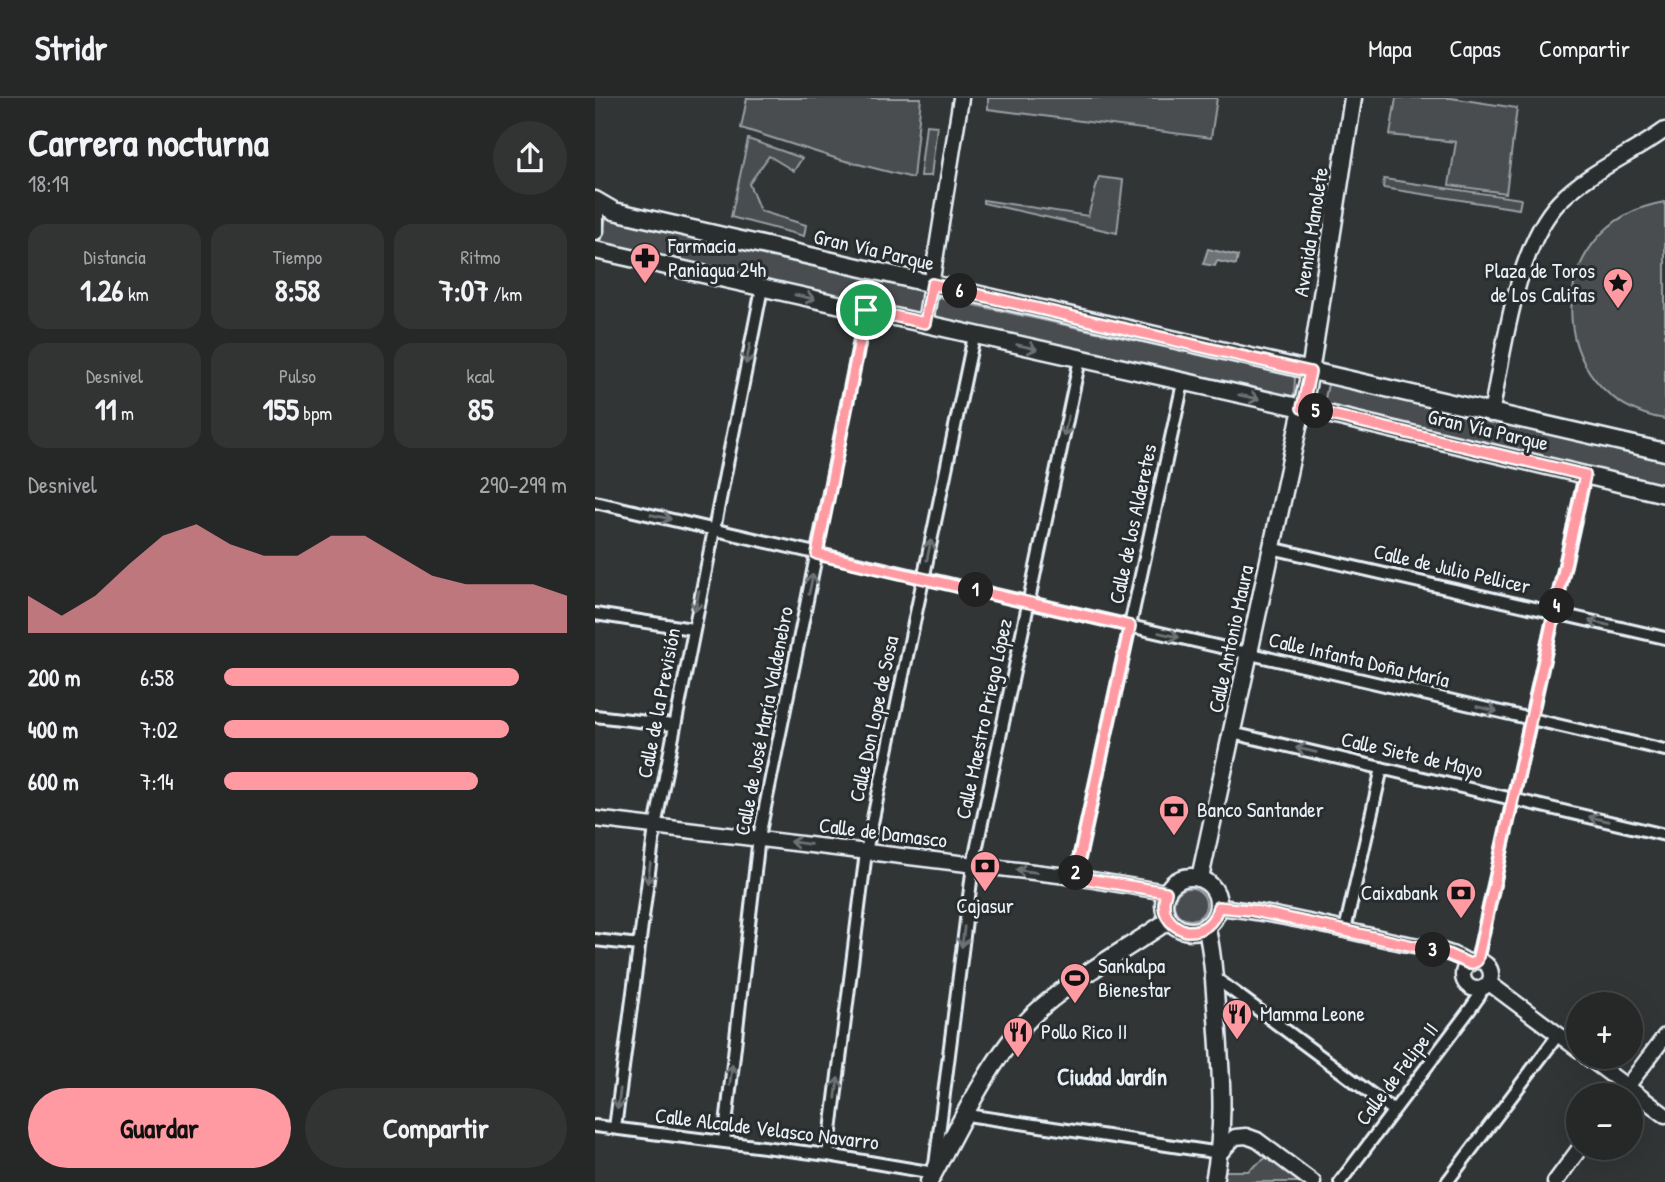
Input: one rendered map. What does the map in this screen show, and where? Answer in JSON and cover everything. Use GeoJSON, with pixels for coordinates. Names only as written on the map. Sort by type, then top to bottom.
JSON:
{"type":"FeatureCollection","features":[{"type":"Feature","properties":{"kind":"main road","name":"Avenida Manolete"},"geometry":{"type":"LineString","coordinates":[[1310,372],[1353,98]]}},
{"type":"Feature","properties":{"kind":"main road","name":"Gran Vía Parque"},"geometry":{"type":"LineString","coordinates":[[595,202],[614,211],[1665,452]]}},
{"type":"Feature","properties":{"kind":"main road"},"geometry":{"type":"LineString","coordinates":[[595,202],[595,231]]}},
{"type":"Feature","properties":{"kind":"main road","name":"Gran Vía Parque"},"geometry":{"type":"LineString","coordinates":[[595,250],[1302,408],[1665,494]]}},
{"type":"Feature","properties":{"kind":"main road"},"geometry":{"type":"LineString","coordinates":[[1302,408],[1310,372]]}},
{"type":"Feature","properties":{"kind":"main road","name":"Calle Antonio Maura"},"geometry":{"type":"LineString","coordinates":[[1200,878],[1302,408]]}},
{"type":"Feature","properties":{"kind":"main road"},"geometry":{"type":"LineString","coordinates":[[1183,877],[1200,878],[1214,889],[1218,907],[1215,916],[1206,926],[1186,931],[1168,920],[1163,907],[1166,892],[1173,883],[1183,877]]}},
{"type":"Feature","properties":{"kind":"main road"},"geometry":{"type":"LineString","coordinates":[[931,1177],[1005,1049],[1034,1014],[1168,920]]}},
{"type":"Feature","properties":{"kind":"main road"},"geometry":{"type":"LineString","coordinates":[[1206,926],[1214,977],[1224,1108],[1214,1182]]}},
{"type":"Feature","properties":{"kind":"street"},"geometry":{"type":"LineString","coordinates":[[925,323],[961,98]]}},
{"type":"Feature","properties":{"kind":"street"},"geometry":{"type":"LineString","coordinates":[[1491,414],[1522,271],[1540,229],[1558,203],[1581,182],[1642,147],[1665,130]]}},
{"type":"Feature","properties":{"kind":"street"},"geometry":{"type":"LineString","coordinates":[[1642,147],[1665,145]]}},
{"type":"Feature","properties":{"kind":"street","name":"Calle de la Previsión"},"geometry":{"type":"LineString","coordinates":[[615,1128],[655,827],[692,629],[762,288]]}},
{"type":"Feature","properties":{"kind":"street","name":"Calle de José María Valdenebro"},"geometry":{"type":"LineString","coordinates":[[723,1142],[759,837],[866,310]]}},
{"type":"Feature","properties":{"kind":"street","name":"Calle Don Lope de Sosa"},"geometry":{"type":"LineString","coordinates":[[828,1155],[866,852],[974,335]]}},
{"type":"Feature","properties":{"kind":"street","name":"Calle Maestro Priego López"},"geometry":{"type":"LineString","coordinates":[[931,1177],[973,865],[1080,359]]}},
{"type":"Feature","properties":{"kind":"street","name":"Calle de los Alderetes"},"geometry":{"type":"LineString","coordinates":[[1075,877],[1183,383]]}},
{"type":"Feature","properties":{"kind":"street"},"geometry":{"type":"LineString","coordinates":[[1566,1041],[1485,986],[1468,986],[1464,979],[1465,970],[1473,962],[1513,799],[1585,475]]}},
{"type":"Feature","properties":{"kind":"street","name":"Calle Infanta Doña María"},"geometry":{"type":"LineString","coordinates":[[595,502],[1665,750]]}},
{"type":"Feature","properties":{"kind":"street","name":"Calle de Julio Pellicer"},"geometry":{"type":"LineString","coordinates":[[1272,548],[1665,638]]}},
{"type":"Feature","properties":{"kind":"street"},"geometry":{"type":"LineString","coordinates":[[595,614],[692,629]]}},
{"type":"Feature","properties":{"kind":"street"},"geometry":{"type":"LineString","coordinates":[[595,716],[673,725]]}},
{"type":"Feature","properties":{"kind":"street","name":"Calle Siete de Mayo"},"geometry":{"type":"LineString","coordinates":[[1232,733],[1665,835]]}},
{"type":"Feature","properties":{"kind":"street"},"geometry":{"type":"LineString","coordinates":[[1345,930],[1382,768]]}},
{"type":"Feature","properties":{"kind":"street","name":"Calle de Damasco"},"geometry":{"type":"LineString","coordinates":[[595,819],[1075,877],[1166,892]]}},
{"type":"Feature","properties":{"kind":"street"},"geometry":{"type":"LineString","coordinates":[[1218,907],[1250,910],[1345,930],[1485,964],[1490,970],[1485,986]]}},
{"type":"Feature","properties":{"kind":"street"},"geometry":{"type":"LineString","coordinates":[[595,940],[639,945]]}},
{"type":"Feature","properties":{"kind":"street"},"geometry":{"type":"LineString","coordinates":[[1214,977],[1393,1110]]}},
{"type":"Feature","properties":{"kind":"street","name":"Calle de Felipe II"},"geometry":{"type":"LineString","coordinates":[[1340,1182],[1485,986]]}},
{"type":"Feature","properties":{"kind":"street"},"geometry":{"type":"LineString","coordinates":[[1447,1182],[1558,1035]]}},
{"type":"Feature","properties":{"kind":"street"},"geometry":{"type":"LineString","coordinates":[[1629,1083],[1665,1036]]}},
{"type":"Feature","properties":{"kind":"street"},"geometry":{"type":"LineString","coordinates":[[1600,1069],[1615,1083]]}},
{"type":"Feature","properties":{"kind":"street"},"geometry":{"type":"LineString","coordinates":[[1643,1102],[1665,1115]]}},
{"type":"Feature","properties":{"kind":"street"},"geometry":{"type":"LineString","coordinates":[[967,1115],[1220,1153],[1234,1137],[1252,1138],[1313,1182]]}},
{"type":"Feature","properties":{"kind":"street","name":"Calle Alcalde Velasco Navarro"},"geometry":{"type":"LineString","coordinates":[[595,1126],[828,1155],[931,1177]]}},
{"type":"Feature","properties":{"kind":"street"},"geometry":{"type":"LineString","coordinates":[[1555,1182],[1571,1160]]}},
{"type":"Feature","properties":{"kind":"shaded area"},"geometry":{"type":"Polygon","coordinates":[[[747,98],[921,98],[913,178],[838,159],[741,128],[747,98]]]}},
{"type":"Feature","properties":{"kind":"shaded area"},"geometry":{"type":"Polygon","coordinates":[[[988,98],[1217,98],[1211,138],[988,109],[988,98]]]}},
{"type":"Feature","properties":{"kind":"shaded area"},"geometry":{"type":"Polygon","coordinates":[[[1396,98],[1451,98],[1517,108],[1506,193],[1449,185],[1456,142],[1390,135],[1396,98]]]}},
{"type":"Feature","properties":{"kind":"shaded area"},"geometry":{"type":"Polygon","coordinates":[[[926,125],[937,126],[931,176],[920,176],[926,125]]]}},
{"type":"Feature","properties":{"kind":"shaded area"},"geometry":{"type":"Polygon","coordinates":[[[748,139],[802,158],[794,171],[769,156],[749,184],[760,211],[806,225],[804,236],[731,217],[748,139]]]}},
{"type":"Feature","properties":{"kind":"shaded area"},"geometry":{"type":"Polygon","coordinates":[[[1099,177],[1123,180],[1117,233],[983,203],[983,200],[1088,216],[1099,177]]]}},
{"type":"Feature","properties":{"kind":"shaded area"},"geometry":{"type":"Polygon","coordinates":[[[1384,179],[1521,199],[1519,209],[1383,188],[1384,179]]]}},
{"type":"Feature","properties":{"kind":"shaded area","name":"Plaza de Toros de Los Califas"},"geometry":{"type":"Polygon","coordinates":[[[1665,202],[1665,419],[1624,404],[1595,379],[1577,346],[1571,310],[1577,274],[1595,241],[1624,216],[1665,202]]]}},
{"type":"Feature","properties":{"kind":"shaded area"},"geometry":{"type":"Polygon","coordinates":[[[606,218],[919,289],[923,294],[918,313],[600,242],[606,218]]]}},
{"type":"Feature","properties":{"kind":"shaded area"},"geometry":{"type":"Polygon","coordinates":[[[1208,249],[1238,256],[1236,265],[1217,261],[1215,266],[1203,264],[1208,249]]]}},
{"type":"Feature","properties":{"kind":"shaded area"},"geometry":{"type":"Polygon","coordinates":[[[938,297],[1291,375],[1295,378],[1294,395],[1288,398],[938,319],[933,314],[938,297]]]}},
{"type":"Feature","properties":{"kind":"shaded area"},"geometry":{"type":"Polygon","coordinates":[[[1328,384],[1665,461],[1665,485],[1323,408],[1328,384]]]}},
{"type":"Feature","properties":{"kind":"shaded area"},"geometry":{"type":"Polygon","coordinates":[[[1190,888],[1202,892],[1206,904],[1202,916],[1190,920],[1178,916],[1174,904],[1178,892],[1190,888]]]}},
{"type":"Feature","properties":{"kind":"shaded area"},"geometry":{"type":"Polygon","coordinates":[[[1267,1157],[1301,1182],[1220,1182],[1222,1171],[1248,1171],[1267,1157]]]}},
{"type":"Feature","properties":{"kind":"place","name":"Farmacia Paniagua 24h"},"geometry":{"type":"Point","coordinates":[645,285]}},
{"type":"Feature","properties":{"kind":"place","name":"Plaza de Toros de Los Califas"},"geometry":{"type":"Point","coordinates":[1618,310]}},
{"type":"Feature","properties":{"kind":"place","name":"Banco Santander"},"geometry":{"type":"Point","coordinates":[1174,837]}},
{"type":"Feature","properties":{"kind":"place","name":"Cajasur"},"geometry":{"type":"Point","coordinates":[985,893]}},
{"type":"Feature","properties":{"kind":"place","name":"Caixabank"},"geometry":{"type":"Point","coordinates":[1461,920]}},
{"type":"Feature","properties":{"kind":"place","name":"Sankalpa Bienestar"},"geometry":{"type":"Point","coordinates":[1075,1005]}},
{"type":"Feature","properties":{"kind":"place","name":"Mamma Leone"},"geometry":{"type":"Point","coordinates":[1237,1041]}},
{"type":"Feature","properties":{"kind":"place","name":"Pollo Rico II"},"geometry":{"type":"Point","coordinates":[1018,1059]}},
{"type":"Feature","properties":{"kind":"district","name":"Ciudad Jardín"},"geometry":{"type":"Point","coordinates":[1112,1077]}},
{"type":"Feature","properties":{"kind":"route"},"geometry":{"type":"LineString","coordinates":[[932,284],[1310,372],[1302,408],[1585,475],[1477,961],[1470,964],[1445,953],[1250,910],[1218,907],[1215,916],[1206,926],[1199,930],[1186,931],[1168,920],[1163,907],[1166,892],[1075,877],[1130,626],[817,554],[866,310],[925,323],[932,284]]}}]}
